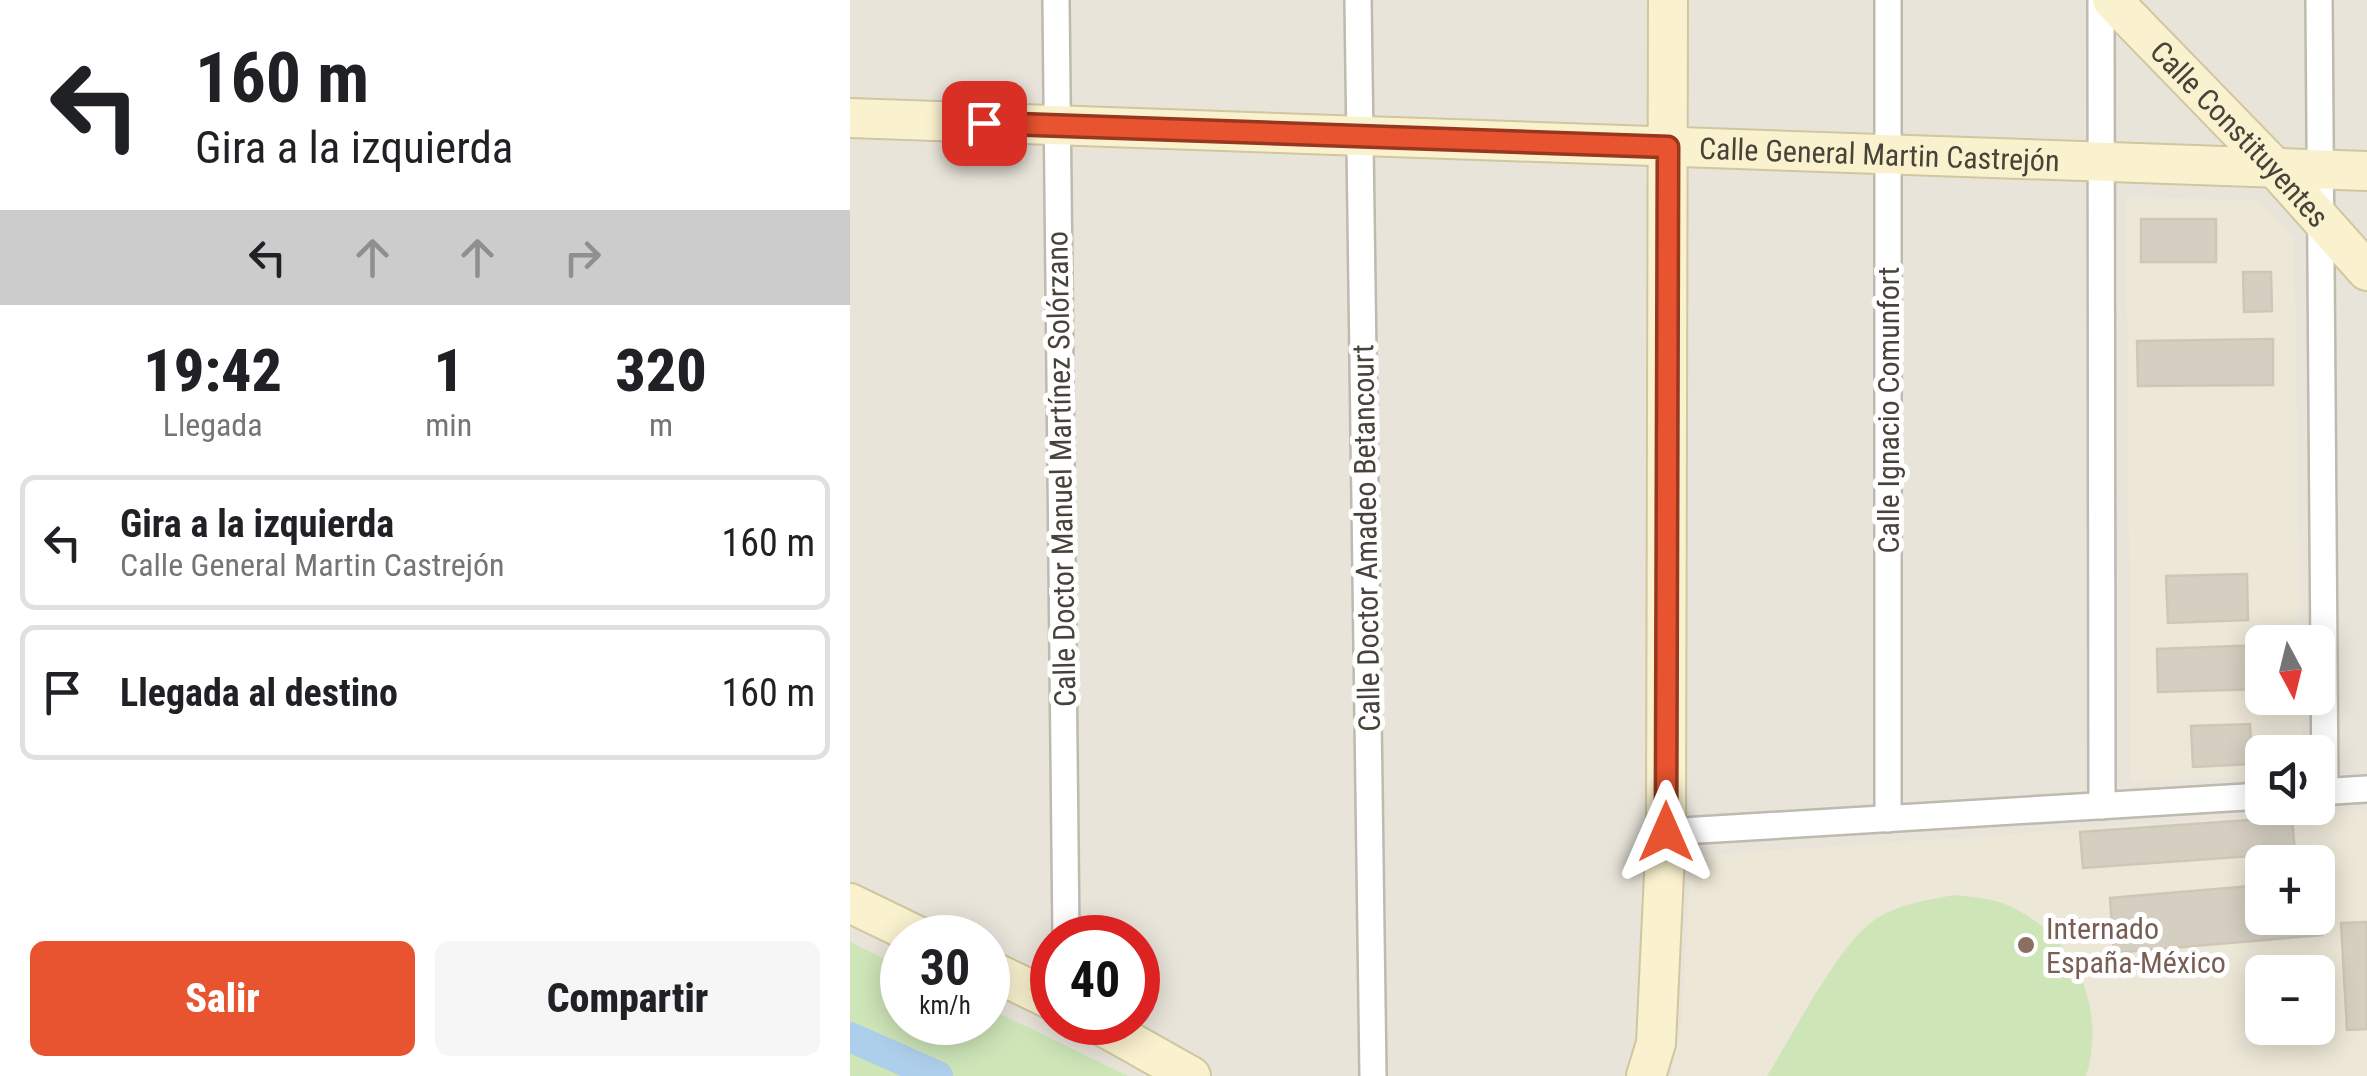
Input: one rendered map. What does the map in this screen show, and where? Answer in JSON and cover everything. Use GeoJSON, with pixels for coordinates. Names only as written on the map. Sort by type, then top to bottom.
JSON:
{"type":"FeatureCollection","features":[{"type":"Feature","properties":{"kind":"street","name":"Calle Doctor Manuel Martínez Solórzano"},"geometry":{"type":"LineString","coordinates":[[1056,0],[1066,915]]}},
{"type":"Feature","properties":{"kind":"street","name":"Calle Doctor Amadeo Betancourt"},"geometry":{"type":"LineString","coordinates":[[1358,0],[1373,1076]]}},
{"type":"Feature","properties":{"kind":"street"},"geometry":{"type":"LineString","coordinates":[[1646,1076],[1656,1043],[1666,832],[1668,0]]}},
{"type":"Feature","properties":{"kind":"street","name":"Calle Ignacio Comunfort"},"geometry":{"type":"LineString","coordinates":[[1888,0],[1888,819]]}},
{"type":"Feature","properties":{"kind":"street"},"geometry":{"type":"LineString","coordinates":[[2101,0],[2102,806]]}},
{"type":"Feature","properties":{"kind":"street","name":"Calle Constituyentes"},"geometry":{"type":"LineString","coordinates":[[2112,0],[2276,168],[2367,270]]}},
{"type":"Feature","properties":{"kind":"street"},"geometry":{"type":"LineString","coordinates":[[2320,0],[2322,735]]}},
{"type":"Feature","properties":{"kind":"street","name":"Calle General Martin Castrejón"},"geometry":{"type":"LineString","coordinates":[[850,118],[2367,171]]}},
{"type":"Feature","properties":{"kind":"street"},"geometry":{"type":"LineString","coordinates":[[2335,791],[2367,790]]}},
{"type":"Feature","properties":{"kind":"street"},"geometry":{"type":"LineString","coordinates":[[1666,832],[2245,797]]}},
{"type":"Feature","properties":{"kind":"street"},"geometry":{"type":"LineString","coordinates":[[850,903],[880,918]]}},
{"type":"Feature","properties":{"kind":"street"},"geometry":{"type":"LineString","coordinates":[[1136,1045],[1191,1076]]}},
{"type":"Feature","properties":{"kind":"shaded area"},"geometry":{"type":"Polygon","coordinates":[[[850,0],[2367,0],[2367,1076],[850,1076],[850,0]]]}},
{"type":"Feature","properties":{"kind":"shaded area"},"geometry":{"type":"Polygon","coordinates":[[[2126,196],[2259,201],[2294,238],[2301,625],[2245,625],[2245,715],[2302,715],[2303,735],[2245,735],[2245,777],[2131,782],[2126,196]]]}},
{"type":"Feature","properties":{"kind":"shaded area","name":"Internado España-México"},"geometry":{"type":"Polygon","coordinates":[[[2367,809],[2367,1076],[1671,1076],[1681,1027],[1691,856],[2245,817],[2245,825],[2335,825],[2335,811],[2367,809]]]}},
{"type":"Feature","properties":{"kind":"green space"},"geometry":{"type":"Polygon","coordinates":[[[1955,895],[1997,901],[2027,915],[2065,951],[2088,997],[2092,1049],[2086,1076],[1767,1076],[1831,970],[1859,933],[1892,910],[1955,895]]]}},
{"type":"Feature","properties":{"kind":"green space"},"geometry":{"type":"Polygon","coordinates":[[[850,942],[880,956],[880,1045],[1010,1045],[1010,1019],[1030,1028],[1030,1045],[1064,1045],[1128,1076],[850,1076],[850,942]]]}},
{"type":"Feature","properties":{"kind":"building"},"geometry":{"type":"Polygon","coordinates":[[[2141,219],[2216,219],[2216,262],[2141,262],[2141,219]]]}},
{"type":"Feature","properties":{"kind":"building"},"geometry":{"type":"Polygon","coordinates":[[[2243,272],[2271,272],[2272,311],[2244,312],[2243,272]]]}},
{"type":"Feature","properties":{"kind":"building"},"geometry":{"type":"Polygon","coordinates":[[[2273,339],[2273,385],[2138,386],[2137,341],[2273,339]]]}},
{"type":"Feature","properties":{"kind":"building"},"geometry":{"type":"Polygon","coordinates":[[[2247,574],[2248,620],[2168,623],[2166,576],[2247,574]]]}},
{"type":"Feature","properties":{"kind":"building"},"geometry":{"type":"Polygon","coordinates":[[[2245,646],[2245,689],[2158,692],[2157,649],[2245,646]]]}},
{"type":"Feature","properties":{"kind":"building"},"geometry":{"type":"Polygon","coordinates":[[[2250,724],[2251,735],[2245,735],[2245,764],[2193,767],[2191,726],[2250,724]]]}},
{"type":"Feature","properties":{"kind":"building"},"geometry":{"type":"Polygon","coordinates":[[[2245,820],[2245,825],[2293,825],[2294,845],[2245,845],[2245,857],[2083,868],[2080,832],[2245,820]]]}},
{"type":"Feature","properties":{"kind":"building"},"geometry":{"type":"Polygon","coordinates":[[[2245,886],[2245,935],[2322,935],[2114,953],[2110,898],[2245,886]]]}},
{"type":"Feature","properties":{"kind":"building"},"geometry":{"type":"Polygon","coordinates":[[[2367,922],[2367,1029],[2347,1030],[2341,923],[2367,922]]]}},
{"type":"Feature","properties":{"kind":"waterway"},"geometry":{"type":"LineString","coordinates":[[850,1037],[938,1076]]}},
{"type":"Feature","properties":{"kind":"place","name":"Internado España-México"},"geometry":{"type":"Point","coordinates":[2026,945]}},
{"type":"Feature","properties":{"kind":"route"},"geometry":{"type":"LineString","coordinates":[[984,123],[1668,147],[1666,832]]}}]}
